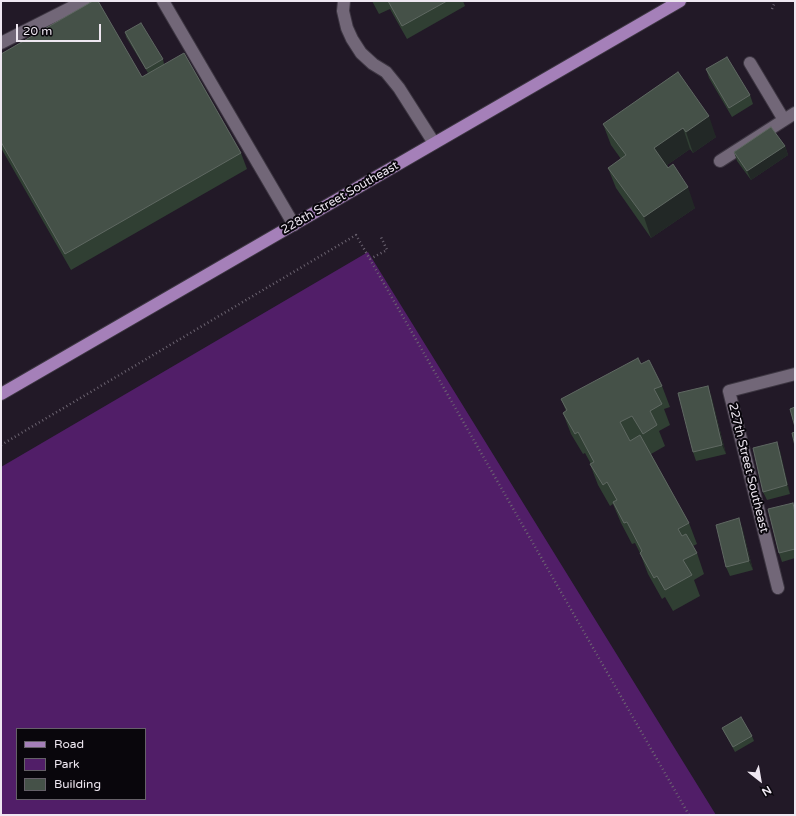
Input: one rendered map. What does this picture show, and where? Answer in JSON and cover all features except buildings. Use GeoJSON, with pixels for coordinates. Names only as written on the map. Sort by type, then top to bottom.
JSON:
{"type":"FeatureCollection","features":[{"type":"Feature","properties":{"kind":"main road","name":"228th Street Southeast"},"geometry":{"type":"LineString","coordinates":[[1,394],[680,1]]}},
{"type":"Feature","properties":{"kind":"street"},"geometry":{"type":"LineString","coordinates":[[1,43],[84,1]]}},
{"type":"Feature","properties":{"kind":"street"},"geometry":{"type":"LineString","coordinates":[[163,1],[294,225]]}},
{"type":"Feature","properties":{"kind":"street"},"geometry":{"type":"LineString","coordinates":[[344,1],[343,11],[347,28],[352,39],[361,53],[373,64],[386,72],[399,88],[434,143]]}},
{"type":"Feature","properties":{"kind":"street"},"geometry":{"type":"LineString","coordinates":[[750,63],[784,120]]}},
{"type":"Feature","properties":{"kind":"street"},"geometry":{"type":"LineString","coordinates":[[720,162],[795,113]]}},
{"type":"Feature","properties":{"kind":"street","name":"227th Street Southeast"},"geometry":{"type":"LineString","coordinates":[[778,588],[729,391],[795,374]]}},
{"type":"Feature","properties":{"kind":"path"},"geometry":{"type":"LineString","coordinates":[[772,9],[775,2]]}},
{"type":"Feature","properties":{"kind":"path"},"geometry":{"type":"LineString","coordinates":[[1,445],[356,235],[689,815]]}},
{"type":"Feature","properties":{"kind":"path"},"geometry":{"type":"LineString","coordinates":[[370,259],[387,250],[380,235]]}},
{"type":"Feature","properties":{"kind":"green space"},"geometry":{"type":"Polygon","coordinates":[[[368,252],[716,815],[1,815],[1,467],[368,252]]]}}]}
